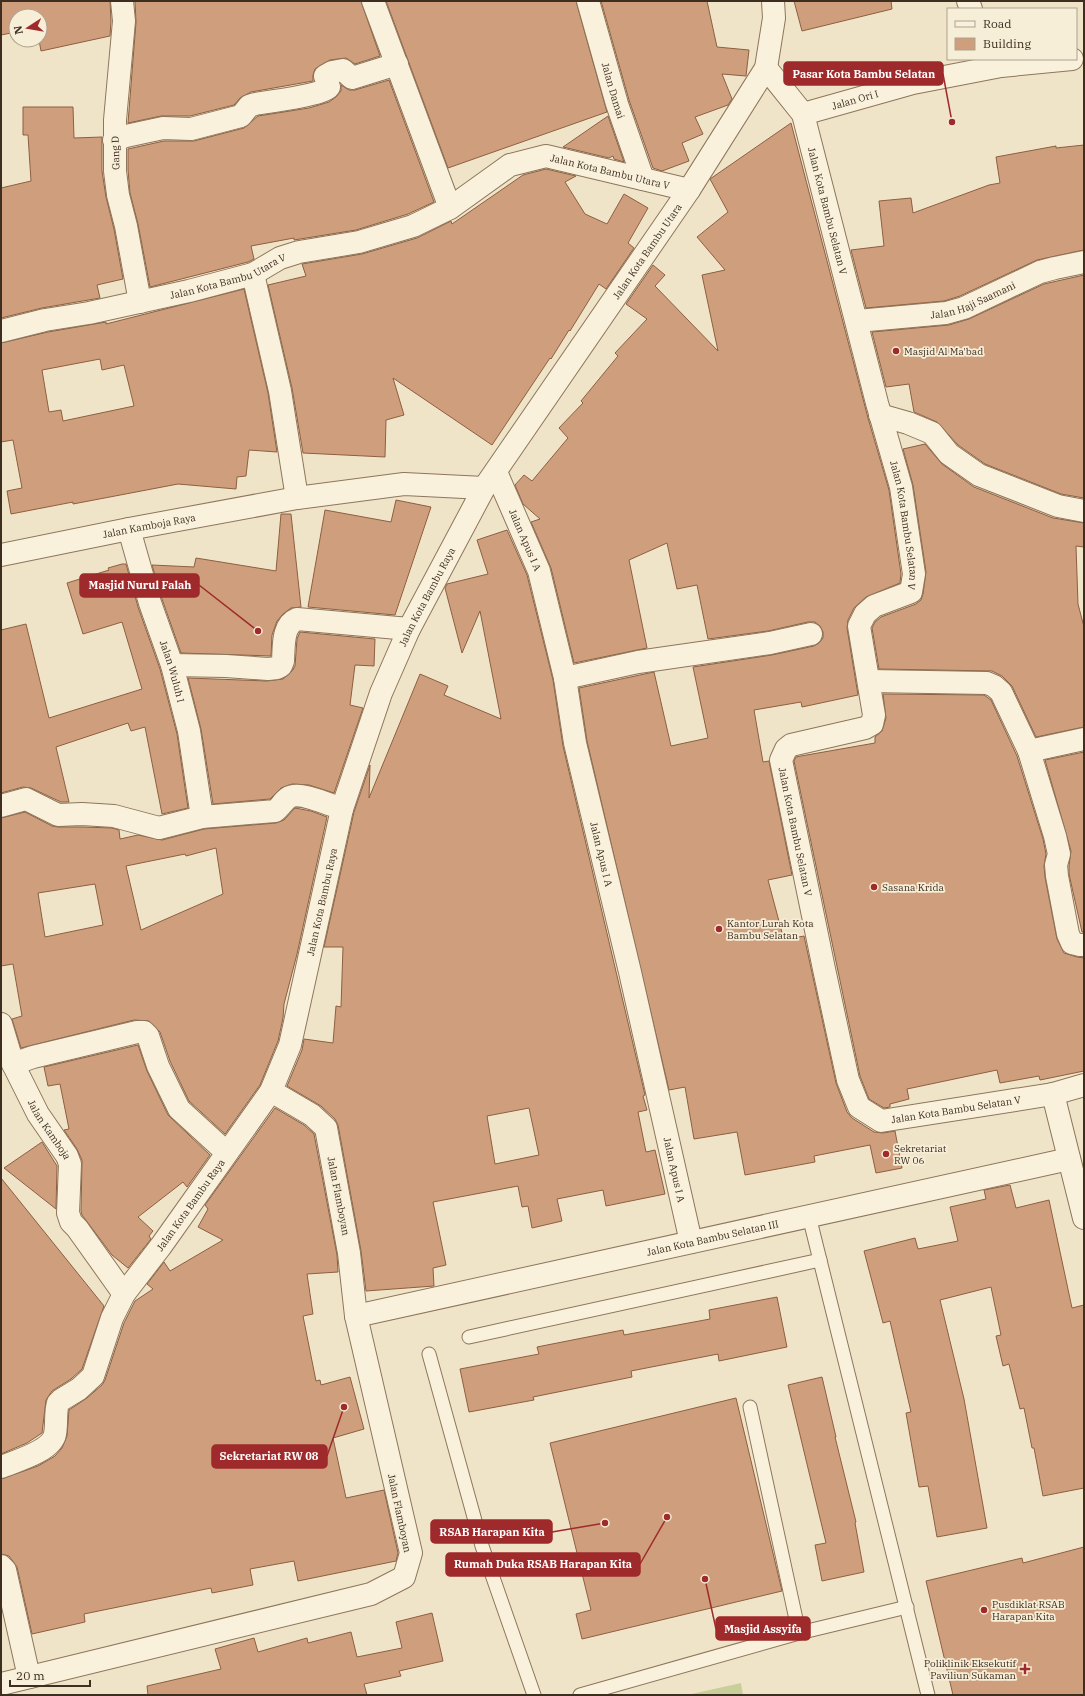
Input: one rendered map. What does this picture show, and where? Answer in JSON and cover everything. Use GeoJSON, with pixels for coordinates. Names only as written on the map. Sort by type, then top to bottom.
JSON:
{"type":"FeatureCollection","features":[{"type":"Feature","properties":{"kind":"street","name":"Gang D"},"geometry":{"type":"LineString","coordinates":[[122,1],[124,21],[117,86],[114,140],[118,195],[126,226],[140,302]]}},
{"type":"Feature","properties":{"kind":"street"},"geometry":{"type":"LineString","coordinates":[[373,1],[450,208]]}},
{"type":"Feature","properties":{"kind":"street","name":"Jalan Damai"},"geometry":{"type":"LineString","coordinates":[[588,1],[615,97],[643,179]]}},
{"type":"Feature","properties":{"kind":"street","name":"Jalan Kota Bambu Utara"},"geometry":{"type":"LineString","coordinates":[[490,480],[689,190],[766,68],[774,18],[773,1]]}},
{"type":"Feature","properties":{"kind":"street","name":"Jalan Ori I"},"geometry":{"type":"LineString","coordinates":[[803,114],[913,83],[1001,62],[1048,60]]}},
{"type":"Feature","properties":{"kind":"street"},"geometry":{"type":"LineString","coordinates":[[114,140],[163,128],[191,129],[228,120],[241,116],[249,106],[254,104],[313,94],[327,89],[329,87],[325,76],[332,72],[342,70],[352,78],[397,64]]}},
{"type":"Feature","properties":{"kind":"street","name":"Jalan Kota Bambu Selatan V"},"geometry":{"type":"LineString","coordinates":[[766,68],[803,114],[880,415],[901,487],[914,574],[910,592],[874,606],[865,614],[859,626],[874,715],[872,724],[865,728],[792,745],[786,749],[782,760],[846,1072],[859,1107],[881,1121],[1053,1094]]}},
{"type":"Feature","properties":{"kind":"street","name":"Jalan Kota Bambu Utara V"},"geometry":{"type":"LineString","coordinates":[[1,331],[45,320],[89,313],[140,302],[253,274],[280,258],[313,249],[359,242],[413,226],[450,208],[510,165],[546,156],[689,190]]}},
{"type":"Feature","properties":{"kind":"street","name":"Jalan Haji Saamani"},"geometry":{"type":"LineString","coordinates":[[857,321],[946,313],[964,308],[1040,272],[1084,262]]}},
{"type":"Feature","properties":{"kind":"street"},"geometry":{"type":"LineString","coordinates":[[253,274],[280,391],[298,498]]}},
{"type":"Feature","properties":{"kind":"street"},"geometry":{"type":"LineString","coordinates":[[880,415],[908,423],[932,433],[949,454],[979,475],[1058,506],[1084,511]]}},
{"type":"Feature","properties":{"kind":"street","name":"Jalan Kamboja Raya"},"geometry":{"type":"LineString","coordinates":[[1,555],[129,529],[298,498],[404,484],[490,480]]}},
{"type":"Feature","properties":{"kind":"street","name":"Jalan Kota Bambu Raya"},"geometry":{"type":"LineString","coordinates":[[1,1467],[41,1450],[50,1443],[55,1436],[58,1403],[93,1376],[112,1318],[124,1294],[161,1246],[226,1152],[271,1091],[290,1045],[342,809],[381,693],[409,629],[490,480]]}},
{"type":"Feature","properties":{"kind":"street","name":"Jalan Apus I A"},"geometry":{"type":"LineString","coordinates":[[490,480],[538,571],[565,678],[574,743],[630,972],[691,1242]]}},
{"type":"Feature","properties":{"kind":"street","name":"Jalan Wuluh I"},"geometry":{"type":"LineString","coordinates":[[129,529],[150,603],[172,665],[190,731],[202,817]]}},
{"type":"Feature","properties":{"kind":"street"},"geometry":{"type":"LineString","coordinates":[[172,665],[226,666],[268,669],[277,668],[281,666],[283,661],[288,625],[297,619],[409,629]]}},
{"type":"Feature","properties":{"kind":"street"},"geometry":{"type":"LineString","coordinates":[[565,678],[638,662],[770,643],[812,634]]}},
{"type":"Feature","properties":{"kind":"street"},"geometry":{"type":"LineString","coordinates":[[869,681],[986,683],[994,686],[1001,692],[1030,751],[1059,854],[1056,865],[1057,876],[1068,934],[1072,943],[1080,946],[1084,945]]}},
{"type":"Feature","properties":{"kind":"street"},"geometry":{"type":"LineString","coordinates":[[1030,751],[1084,739]]}},
{"type":"Feature","properties":{"kind":"street"},"geometry":{"type":"LineString","coordinates":[[1,806],[26,800],[58,815],[82,814],[114,816],[159,828],[202,817],[275,811],[287,798],[297,795],[342,809]]}},
{"type":"Feature","properties":{"kind":"street","name":"Jalan Kamboja"},"geometry":{"type":"LineString","coordinates":[[1,1024],[13,1064],[38,1114],[67,1156],[70,1164],[68,1213],[71,1222],[77,1228],[124,1294]]}},
{"type":"Feature","properties":{"kind":"street"},"geometry":{"type":"LineString","coordinates":[[13,1064],[33,1057],[137,1032],[144,1032],[148,1036],[158,1066],[179,1109],[226,1152]]}},
{"type":"Feature","properties":{"kind":"street"},"geometry":{"type":"LineString","coordinates":[[1084,1085],[1053,1094],[1084,1218]]}},
{"type":"Feature","properties":{"kind":"street","name":"Jalan Flamboyan"},"geometry":{"type":"LineString","coordinates":[[1,1684],[371,1594],[404,1577],[411,1553],[356,1316],[350,1253],[326,1128],[312,1115],[271,1091]]}},
{"type":"Feature","properties":{"kind":"street","name":"Jalan Kota Bambu Selatan III"},"geometry":{"type":"LineString","coordinates":[[356,1316],[1069,1159]]}},
{"type":"Feature","properties":{"kind":"street"},"geometry":{"type":"LineString","coordinates":[[1,1566],[5,1570],[30,1677]]}},
{"type":"Feature","properties":{"kind":"lane"},"geometry":{"type":"LineString","coordinates":[[809,1216],[928,1695]]}},
{"type":"Feature","properties":{"kind":"lane"},"geometry":{"type":"LineString","coordinates":[[469,1337],[820,1260]]}},
{"type":"Feature","properties":{"kind":"lane"},"geometry":{"type":"LineString","coordinates":[[429,1354],[482,1546],[534,1695]]}},
{"type":"Feature","properties":{"kind":"lane"},"geometry":{"type":"LineString","coordinates":[[750,1407],[799,1633]]}},
{"type":"Feature","properties":{"kind":"lane"},"geometry":{"type":"LineString","coordinates":[[580,1695],[799,1633],[907,1607]]}},
{"type":"Feature","properties":{"kind":"green space"},"geometry":{"type":"Polygon","coordinates":[[[741,1683],[743,1695],[687,1695],[741,1683]]]}},
{"type":"Feature","properties":{"kind":"building"},"geometry":{"type":"Polygon","coordinates":[[[1,1],[110,1],[110,36],[41,51],[40,48],[48,48],[48,8],[8,8],[8,34],[1,35],[1,1]]]}},
{"type":"Feature","properties":{"kind":"building"},"geometry":{"type":"Polygon","coordinates":[[[135,1],[361,1],[380,56],[355,64],[346,58],[330,60],[315,69],[313,81],[251,92],[240,98],[234,105],[190,116],[161,116],[128,123],[136,22],[135,1]]]}},
{"type":"Feature","properties":{"kind":"building"},"geometry":{"type":"Polygon","coordinates":[[[386,1],[576,1],[607,112],[448,168],[386,1]]]}},
{"type":"Feature","properties":{"kind":"building"},"geometry":{"type":"Polygon","coordinates":[[[601,1],[707,1],[717,47],[749,50],[746,76],[722,74],[732,99],[728,105],[695,117],[703,134],[682,143],[689,161],[662,171],[653,168],[629,100],[601,1]]]}},
{"type":"Feature","properties":{"kind":"building"},"geometry":{"type":"Polygon","coordinates":[[[794,1],[891,1],[892,9],[802,31],[794,1]]]}},
{"type":"Feature","properties":{"kind":"building"},"geometry":{"type":"Polygon","coordinates":[[[389,80],[434,202],[408,214],[356,230],[294,240],[294,238],[251,246],[254,259],[248,262],[150,287],[138,224],[130,193],[128,149],[164,141],[194,141],[244,128],[258,116],[309,108],[329,102],[341,91],[341,85],[349,90],[355,90],[389,80]]]}},
{"type":"Feature","properties":{"kind":"building"},"geometry":{"type":"Polygon","coordinates":[[[23,107],[73,107],[74,138],[102,137],[102,171],[123,279],[97,285],[100,298],[42,308],[1,318],[1,188],[31,181],[28,135],[23,135],[23,107]]]}},
{"type":"Feature","properties":{"kind":"building"},"geometry":{"type":"Polygon","coordinates":[[[608,116],[624,162],[614,159],[613,156],[609,158],[563,147],[608,116]]]}},
{"type":"Feature","properties":{"kind":"building"},"geometry":{"type":"Polygon","coordinates":[[[791,123],[868,418],[889,490],[901,574],[900,583],[866,597],[854,608],[848,620],[847,628],[858,695],[802,707],[801,702],[754,710],[763,762],[769,761],[792,875],[768,880],[784,940],[804,936],[836,1083],[847,1112],[852,1118],[874,1132],[883,1133],[895,1131],[902,1168],[876,1173],[870,1145],[814,1156],[815,1162],[745,1175],[737,1132],[694,1139],[685,1087],[669,1090],[587,741],[579,688],[654,672],[671,746],[708,738],[693,667],[772,655],[814,646],[823,638],[823,632],[820,626],[815,622],[808,622],[768,631],[708,639],[697,585],[677,589],[667,543],[629,560],[647,648],[574,663],[551,568],[531,522],[540,519],[523,504],[515,485],[524,475],[532,481],[568,438],[559,428],[583,403],[581,401],[618,356],[615,353],[647,319],[626,304],[653,265],[665,275],[655,286],[718,351],[702,275],[725,270],[697,237],[728,212],[710,179],[791,123]]]}},
{"type":"Feature","properties":{"kind":"building"},"geometry":{"type":"Polygon","coordinates":[[[1084,145],[1084,250],[1037,260],[960,296],[944,301],[866,308],[851,250],[884,246],[879,201],[911,198],[913,213],[989,185],[1000,183],[996,157],[1056,146],[1056,148],[1084,145]]]}},
{"type":"Feature","properties":{"kind":"building"},"geometry":{"type":"Polygon","coordinates":[[[546,169],[576,176],[565,182],[585,214],[607,224],[624,194],[648,208],[628,243],[634,248],[606,289],[599,284],[570,331],[569,330],[492,445],[393,378],[404,415],[386,420],[385,457],[303,453],[292,388],[268,285],[306,276],[302,264],[362,254],[417,238],[451,221],[452,224],[523,175],[546,169]]]}},
{"type":"Feature","properties":{"kind":"building"},"geometry":{"type":"Polygon","coordinates":[[[1084,275],[1084,498],[1061,494],[985,464],[958,445],[937,422],[914,412],[909,384],[886,387],[872,332],[949,325],[969,319],[1044,284],[1084,275]]]}},
{"type":"Feature","properties":{"kind":"building"},"geometry":{"type":"Polygon","coordinates":[[[244,289],[268,393],[277,452],[249,450],[246,476],[237,477],[236,489],[178,484],[11,514],[7,491],[22,488],[13,440],[1,442],[1,343],[48,332],[106,322],[106,324],[244,289]],[[100,359],[42,370],[49,412],[61,410],[63,421],[134,406],[124,365],[102,370],[100,359]]]}},
{"type":"Feature","properties":{"kind":"building"},"geometry":{"type":"Polygon","coordinates":[[[925,444],[942,464],[974,487],[1053,518],[1084,523],[1084,547],[1076,546],[1078,604],[1084,627],[1084,727],[1036,737],[1012,686],[1002,676],[992,671],[879,669],[872,628],[875,622],[881,617],[916,604],[921,600],[923,594],[926,572],[913,485],[903,449],[925,444]]]}},
{"type":"Feature","properties":{"kind":"building"},"geometry":{"type":"Polygon","coordinates":[[[396,500],[431,507],[395,615],[308,607],[325,510],[391,522],[396,500]]]}},
{"type":"Feature","properties":{"kind":"building"},"geometry":{"type":"Polygon","coordinates":[[[281,514],[291,514],[301,607],[291,608],[277,621],[272,635],[271,656],[181,653],[152,565],[194,567],[196,558],[276,571],[281,514]]]}},
{"type":"Feature","properties":{"kind":"building"},"geometry":{"type":"Polygon","coordinates":[[[507,530],[527,575],[553,680],[563,746],[645,1095],[643,1096],[647,1110],[638,1112],[646,1152],[655,1150],[665,1194],[606,1206],[603,1190],[557,1199],[562,1221],[532,1228],[528,1206],[522,1207],[518,1186],[433,1202],[446,1265],[433,1268],[434,1286],[366,1291],[361,1251],[338,1125],[335,1119],[321,1106],[287,1086],[302,1050],[304,1039],[333,1043],[336,1006],[341,1007],[343,947],[324,947],[354,812],[370,765],[369,798],[420,674],[448,686],[444,695],[501,719],[480,611],[462,653],[445,588],[447,584],[488,574],[477,540],[507,530]],[[529,1108],[487,1116],[495,1164],[539,1155],[529,1108]]]}},
{"type":"Feature","properties":{"kind":"building"},"geometry":{"type":"Polygon","coordinates":[[[126,564],[138,607],[160,669],[177,734],[188,808],[162,814],[145,727],[131,731],[128,723],[56,747],[69,802],[61,802],[31,788],[23,787],[1,793],[1,630],[26,624],[49,718],[142,689],[122,622],[83,634],[67,583],[109,570],[108,568],[126,564]]]}},
{"type":"Feature","properties":{"kind":"building"},"geometry":{"type":"Polygon","coordinates":[[[300,632],[375,639],[374,666],[355,665],[350,705],[363,708],[334,793],[309,785],[292,784],[281,788],[270,799],[213,804],[201,729],[188,678],[267,681],[283,679],[295,666],[297,639],[300,632]]]}},
{"type":"Feature","properties":{"kind":"building"},"geometry":{"type":"Polygon","coordinates":[[[883,694],[984,695],[991,700],[1017,756],[1043,839],[1046,854],[1044,866],[1045,877],[1057,939],[1064,953],[1084,958],[1084,1071],[1040,1080],[1039,1076],[1000,1083],[997,1070],[907,1089],[909,1099],[890,1104],[890,1107],[884,1108],[869,1099],[860,1076],[794,761],[796,757],[875,743],[875,737],[882,731],[886,718],[883,694]]]}},
{"type":"Feature","properties":{"kind":"building"},"geometry":{"type":"Polygon","coordinates":[[[1084,752],[1084,932],[1082,932],[1069,874],[1071,851],[1045,760],[1084,752]]]}},
{"type":"Feature","properties":{"kind":"building"},"geometry":{"type":"Polygon","coordinates":[[[295,808],[311,811],[327,817],[297,954],[284,1004],[283,1018],[278,1041],[260,1085],[225,1134],[189,1101],[170,1061],[160,1032],[149,1021],[134,1020],[21,1048],[12,1019],[22,1016],[13,964],[1,966],[1,818],[25,812],[52,826],[112,828],[119,830],[120,839],[138,835],[162,840],[204,829],[276,823],[284,820],[295,808]],[[216,848],[186,856],[185,854],[126,866],[141,930],[223,894],[216,848]],[[95,884],[38,893],[45,937],[103,925],[95,884]]]}},
{"type":"Feature","properties":{"kind":"building"},"geometry":{"type":"Polygon","coordinates":[[[138,1045],[147,1071],[168,1115],[210,1155],[187,1187],[183,1182],[138,1217],[153,1231],[149,1236],[151,1239],[128,1268],[112,1255],[82,1215],[82,1160],[77,1149],[64,1130],[69,1129],[60,1084],[48,1086],[44,1067],[138,1045]]]}},
{"type":"Feature","properties":{"kind":"building"},"geometry":{"type":"Polygon","coordinates":[[[275,1108],[304,1125],[314,1134],[337,1255],[338,1272],[307,1274],[313,1314],[303,1316],[316,1381],[320,1380],[321,1385],[350,1377],[364,1429],[333,1438],[346,1498],[384,1490],[398,1553],[396,1561],[298,1581],[294,1561],[250,1569],[253,1585],[212,1593],[211,1588],[84,1614],[85,1622],[32,1634],[17,1567],[9,1556],[1,1554],[1,1479],[38,1466],[55,1456],[62,1448],[67,1436],[69,1410],[87,1398],[102,1385],[124,1323],[135,1301],[153,1289],[147,1284],[164,1262],[170,1271],[223,1240],[198,1227],[208,1209],[205,1205],[275,1108]]]}},
{"type":"Feature","properties":{"kind":"building"},"geometry":{"type":"Polygon","coordinates":[[[42,1142],[57,1166],[56,1209],[4,1168],[42,1142]]]}},
{"type":"Feature","properties":{"kind":"building"},"geometry":{"type":"Polygon","coordinates":[[[1,1178],[104,1306],[82,1369],[71,1379],[52,1391],[46,1400],[42,1433],[27,1443],[1,1454],[1,1178]]]}},
{"type":"Feature","properties":{"kind":"building"},"geometry":{"type":"Polygon","coordinates":[[[1010,1185],[1016,1208],[1049,1200],[1072,1308],[1084,1305],[1084,1488],[1043,1496],[1034,1448],[1032,1448],[1024,1408],[1020,1409],[1009,1364],[1003,1366],[996,1336],[1001,1335],[991,1287],[940,1300],[964,1399],[987,1528],[937,1537],[928,1486],[919,1487],[906,1413],[911,1412],[890,1321],[883,1323],[864,1251],[915,1238],[918,1249],[958,1241],[950,1207],[986,1199],[984,1190],[1010,1185]]]}},
{"type":"Feature","properties":{"kind":"building"},"geometry":{"type":"Polygon","coordinates":[[[777,1297],[787,1347],[719,1361],[718,1354],[631,1371],[632,1377],[533,1397],[534,1400],[469,1412],[460,1369],[539,1354],[537,1347],[623,1330],[624,1335],[710,1319],[709,1310],[777,1297]]]}},
{"type":"Feature","properties":{"kind":"building"},"geometry":{"type":"Polygon","coordinates":[[[822,1377],[856,1522],[864,1572],[822,1581],[815,1545],[826,1543],[788,1385],[822,1377]]]}},
{"type":"Feature","properties":{"kind":"building"},"geometry":{"type":"Polygon","coordinates":[[[736,1398],[782,1591],[582,1639],[576,1614],[591,1610],[550,1443],[736,1398]]]}},
{"type":"Feature","properties":{"kind":"building"},"geometry":{"type":"Polygon","coordinates":[[[1084,1547],[1084,1695],[953,1695],[926,1581],[1022,1558],[1023,1563],[1084,1547]]]}},
{"type":"Feature","properties":{"kind":"building"},"geometry":{"type":"Polygon","coordinates":[[[432,1613],[443,1661],[399,1671],[401,1676],[364,1684],[367,1695],[148,1695],[147,1686],[221,1669],[215,1649],[254,1638],[258,1652],[307,1638],[308,1643],[351,1632],[357,1657],[402,1648],[396,1622],[432,1613]]]}},
{"type":"Feature","properties":{"kind":"place","name":"Pasar Kota Bambu Selatan"},"geometry":{"type":"Point","coordinates":[952,122]}},
{"type":"Feature","properties":{"kind":"place","name":"Masjid Al Ma'bad"},"geometry":{"type":"Point","coordinates":[896,351]}},
{"type":"Feature","properties":{"kind":"place","name":"Masjid Nurul Falah"},"geometry":{"type":"Point","coordinates":[258,631]}},
{"type":"Feature","properties":{"kind":"place","name":"Sasana Krida"},"geometry":{"type":"Point","coordinates":[874,887]}},
{"type":"Feature","properties":{"kind":"place","name":"Kantor Lurah Kota Bambu Selatan"},"geometry":{"type":"Point","coordinates":[719,929]}},
{"type":"Feature","properties":{"kind":"place","name":"Sekretariat RW 06"},"geometry":{"type":"Point","coordinates":[886,1154]}},
{"type":"Feature","properties":{"kind":"place","name":"Sekretariat RW 08"},"geometry":{"type":"Point","coordinates":[344,1407]}},
{"type":"Feature","properties":{"kind":"place","name":"Rumah Duka RSAB Harapan Kita"},"geometry":{"type":"Point","coordinates":[667,1517]}},
{"type":"Feature","properties":{"kind":"place","name":"RSAB Harapan Kita"},"geometry":{"type":"Point","coordinates":[605,1523]}},
{"type":"Feature","properties":{"kind":"place","name":"Masjid Assyifa"},"geometry":{"type":"Point","coordinates":[705,1579]}},
{"type":"Feature","properties":{"kind":"place","name":"Pusdiklat RSAB Harapan Kita"},"geometry":{"type":"Point","coordinates":[984,1610]}},
{"type":"Feature","properties":{"kind":"place","name":"Poliklinik Eksekutif Paviliun Sukaman"},"geometry":{"type":"Point","coordinates":[1025,1669]}}]}
